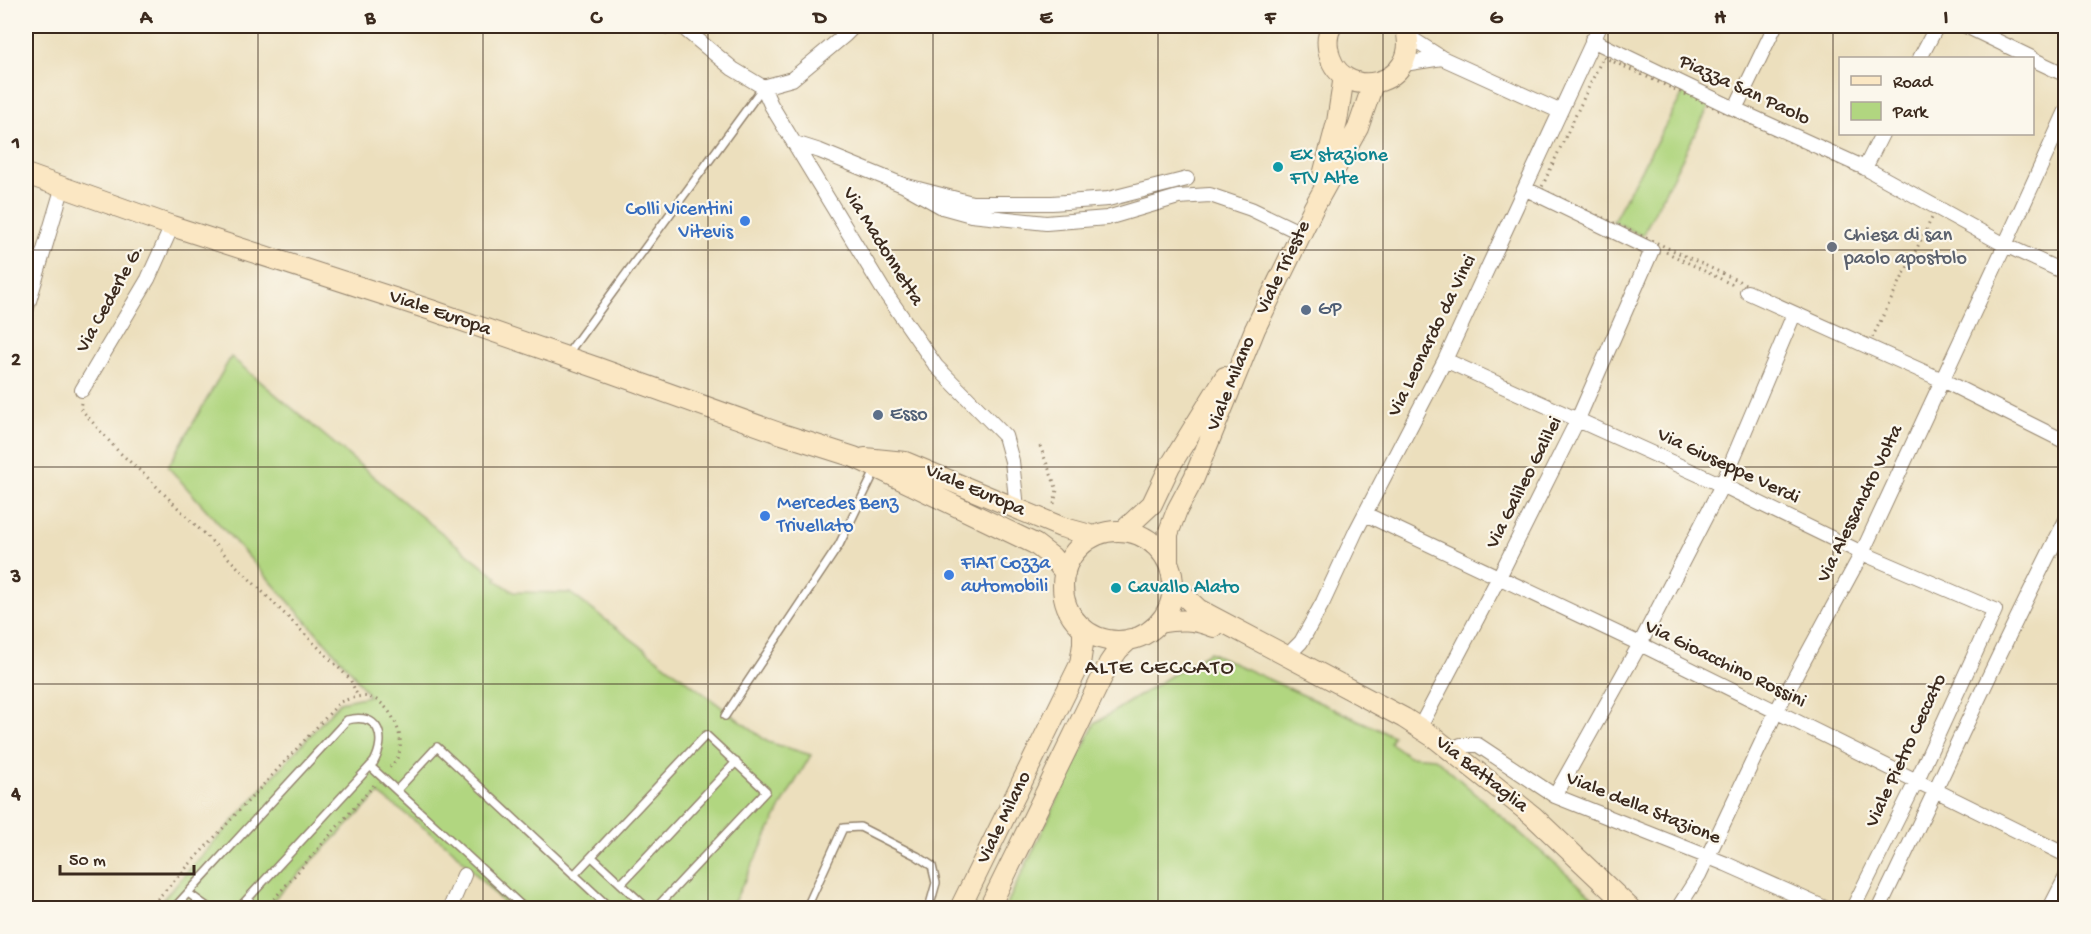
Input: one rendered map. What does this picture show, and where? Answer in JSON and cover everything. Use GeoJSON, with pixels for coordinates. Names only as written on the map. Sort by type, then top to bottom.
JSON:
{"type":"FeatureCollection","features":[{"type":"Feature","properties":{"kind":"main road"},"geometry":{"type":"LineString","coordinates":[[1330,27],[1327,43],[1329,56],[1335,67],[1353,81],[1373,84],[1396,73],[1404,64],[1409,51],[1407,31]]}},
{"type":"Feature","properties":{"kind":"main road","name":"Viale Trieste"},"geometry":{"type":"LineString","coordinates":[[1314,207],[1337,122],[1344,76]]}},
{"type":"Feature","properties":{"kind":"main road","name":"Viale Trieste"},"geometry":{"type":"LineString","coordinates":[[1255,329],[1314,207],[1358,128],[1373,84]]}},
{"type":"Feature","properties":{"kind":"main road","name":"Viale Europa"},"geometry":{"type":"LineString","coordinates":[[26,174],[172,226],[566,357],[782,434],[854,457],[1035,544],[1052,557],[1065,573]]}},
{"type":"Feature","properties":{"kind":"main road","name":"Viale Milano"},"geometry":{"type":"LineString","coordinates":[[1123,531],[1152,504],[1170,466],[1255,329]]}},
{"type":"Feature","properties":{"kind":"main road","name":"Viale Milano"},"geometry":{"type":"LineString","coordinates":[[989,909],[1109,663],[1130,639],[1146,633],[1159,623],[1170,606],[1173,585],[1168,563],[1168,534],[1177,510],[1194,478],[1255,329]]}},
{"type":"Feature","properties":{"kind":"main road","name":"Viale Europa"},"geometry":{"type":"LineString","coordinates":[[854,457],[905,462],[1061,527],[1094,536]]}},
{"type":"Feature","properties":{"kind":"main road"},"geometry":{"type":"LineString","coordinates":[[1123,531],[1094,536],[1076,551],[1065,573],[1064,588],[1066,603],[1083,628],[1110,640],[1130,639]]}},
{"type":"Feature","properties":{"kind":"main road","name":"Viale Milano"},"geometry":{"type":"LineString","coordinates":[[1123,531],[1150,541],[1158,547],[1168,563]]}},
{"type":"Feature","properties":{"kind":"main road","name":"Via Battaglia"},"geometry":{"type":"LineString","coordinates":[[1173,585],[1198,609],[1420,727],[1533,816],[1630,909]]}},
{"type":"Feature","properties":{"kind":"main road","name":"Via Battaglia"},"geometry":{"type":"LineString","coordinates":[[1159,623],[1179,620],[1199,621],[1312,670]]}},
{"type":"Feature","properties":{"kind":"main road","name":"Viale Milano"},"geometry":{"type":"LineString","coordinates":[[960,909],[1080,664],[1083,628]]}},
{"type":"Feature","properties":{"kind":"street"},"geometry":{"type":"LineString","coordinates":[[681,26],[734,69],[763,87],[792,79],[854,26]]}},
{"type":"Feature","properties":{"kind":"street","name":"Via Leonardo da Vinci"},"geometry":{"type":"LineString","coordinates":[[1287,656],[1301,642],[1323,603],[1365,514],[1445,360],[1600,26]]}},
{"type":"Feature","properties":{"kind":"street"},"geometry":{"type":"LineString","coordinates":[[1735,109],[1775,26]]}},
{"type":"Feature","properties":{"kind":"street"},"geometry":{"type":"LineString","coordinates":[[1921,57],[1937,26]]}},
{"type":"Feature","properties":{"kind":"street"},"geometry":{"type":"LineString","coordinates":[[1966,26],[2030,57]]}},
{"type":"Feature","properties":{"kind":"street"},"geometry":{"type":"LineString","coordinates":[[1407,31],[1442,58],[1559,111]]}},
{"type":"Feature","properties":{"kind":"street","name":"Piazza San Paolo"},"geometry":{"type":"LineString","coordinates":[[1592,40],[1865,168],[2005,245],[2066,273]]}},
{"type":"Feature","properties":{"kind":"street"},"geometry":{"type":"LineString","coordinates":[[1404,64],[1442,58]]}},
{"type":"Feature","properties":{"kind":"street"},"geometry":{"type":"LineString","coordinates":[[2034,59],[2066,75]]}},
{"type":"Feature","properties":{"kind":"street","name":"Via Madonnetta"},"geometry":{"type":"LineString","coordinates":[[763,87],[771,105],[882,288],[936,366],[1005,436],[1012,461],[1017,508]]}},
{"type":"Feature","properties":{"kind":"street","name":"Via Alessandro Volta"},"geometry":{"type":"LineString","coordinates":[[1678,909],[1699,876],[1706,856],[1776,712],[1862,553],[2066,111]]}},
{"type":"Feature","properties":{"kind":"street"},"geometry":{"type":"LineString","coordinates":[[1865,168],[1882,135]]}},
{"type":"Feature","properties":{"kind":"street"},"geometry":{"type":"LineString","coordinates":[[795,143],[820,151],[903,186],[942,207],[971,215],[1046,224],[1107,218],[1178,197],[1210,195],[1251,209],[1301,233]]}},
{"type":"Feature","properties":{"kind":"street"},"geometry":{"type":"LineString","coordinates":[[903,186],[972,203],[1052,203],[1108,199],[1187,179]]}},
{"type":"Feature","properties":{"kind":"street"},"geometry":{"type":"LineString","coordinates":[[26,311],[63,186]]}},
{"type":"Feature","properties":{"kind":"street"},"geometry":{"type":"LineString","coordinates":[[1526,189],[1652,250]]}},
{"type":"Feature","properties":{"kind":"street","name":"Via Cederle G."},"geometry":{"type":"LineString","coordinates":[[82,390],[148,279],[172,226]]}},
{"type":"Feature","properties":{"kind":"street","name":"Via Galileo Galilei"},"geometry":{"type":"LineString","coordinates":[[1420,727],[1499,577],[1578,419],[1652,250]]}},
{"type":"Feature","properties":{"kind":"street"},"geometry":{"type":"LineString","coordinates":[[1747,292],[1942,380],[2066,442]]}},
{"type":"Feature","properties":{"kind":"street"},"geometry":{"type":"LineString","coordinates":[[1555,796],[1640,644],[1722,485],[1794,314]]}},
{"type":"Feature","properties":{"kind":"street","name":"Via Giuseppe Verdi"},"geometry":{"type":"LineString","coordinates":[[1445,360],[1722,485],[1862,553],[1995,610]]}},
{"type":"Feature","properties":{"kind":"street","name":"Via Gioacchino Rossini"},"geometry":{"type":"LineString","coordinates":[[1365,514],[1640,644],[2066,855]]}},
{"type":"Feature","properties":{"kind":"street"},"geometry":{"type":"LineString","coordinates":[[1879,909],[1937,790],[2015,618],[2066,520]]}},
{"type":"Feature","properties":{"kind":"street","name":"Viale Pietro Ceccato"},"geometry":{"type":"LineString","coordinates":[[1853,909],[1917,780],[1995,610]]}},
{"type":"Feature","properties":{"kind":"street","name":"Viale della Stazione"},"geometry":{"type":"LineString","coordinates":[[1450,750],[1461,745],[1478,745],[1555,796],[1706,856],[1825,909]]}},
{"type":"Feature","properties":{"kind":"street"},"geometry":{"type":"LineString","coordinates":[[450,909],[464,875]]}},
{"type":"Feature","properties":{"kind":"street"},"geometry":{"type":"LineString","coordinates":[[2050,909],[2066,877]]}},
{"type":"Feature","properties":{"kind":"lane"},"geometry":{"type":"LineString","coordinates":[[566,357],[763,87]]}},
{"type":"Feature","properties":{"kind":"lane"},"geometry":{"type":"LineString","coordinates":[[725,716],[839,545],[876,468]]}},
{"type":"Feature","properties":{"kind":"lane"},"geometry":{"type":"LineString","coordinates":[[174,909],[347,720],[360,717],[373,723],[381,736],[379,753],[370,766],[239,909]]}},
{"type":"Feature","properties":{"kind":"lane"},"geometry":{"type":"LineString","coordinates":[[574,875],[706,735],[766,791],[656,909]]}},
{"type":"Feature","properties":{"kind":"lane"},"geometry":{"type":"LineString","coordinates":[[397,790],[437,747],[610,909]]}},
{"type":"Feature","properties":{"kind":"lane"},"geometry":{"type":"LineString","coordinates":[[621,884],[735,762]]}},
{"type":"Feature","properties":{"kind":"lane"},"geometry":{"type":"LineString","coordinates":[[370,766],[524,909]]}},
{"type":"Feature","properties":{"kind":"lane"},"geometry":{"type":"LineString","coordinates":[[807,907],[843,828],[860,827],[932,866],[936,883],[929,909]]}},
{"type":"Feature","properties":{"kind":"lane"},"geometry":{"type":"LineString","coordinates":[[592,857],[647,909]]}},
{"type":"Feature","properties":{"kind":"lane"},"geometry":{"type":"LineString","coordinates":[[188,893],[209,909]]}},
{"type":"Feature","properties":{"kind":"path"},"geometry":{"type":"LineString","coordinates":[[1603,57],[1937,208],[1870,342],[1541,189],[1603,57]]}},
{"type":"Feature","properties":{"kind":"path"},"geometry":{"type":"LineString","coordinates":[[1652,250],[1666,252],[1747,292]]}},
{"type":"Feature","properties":{"kind":"path"},"geometry":{"type":"LineString","coordinates":[[82,390],[80,408],[118,450],[350,679],[358,697]]}},
{"type":"Feature","properties":{"kind":"path"},"geometry":{"type":"LineString","coordinates":[[1040,446],[1057,490],[1054,504]]}},
{"type":"Feature","properties":{"kind":"path"},"geometry":{"type":"LineString","coordinates":[[148,909],[340,702],[369,696],[380,702],[394,719],[401,749],[398,758],[383,774]]}},
{"type":"Feature","properties":{"kind":"path"},"geometry":{"type":"LineString","coordinates":[[266,909],[375,783]]}},
{"type":"Feature","properties":{"kind":"green space"},"geometry":{"type":"Polygon","coordinates":[[[1687,86],[1713,99],[1642,236],[1613,221],[1687,86]]]}},
{"type":"Feature","properties":{"kind":"green space"},"geometry":{"type":"Polygon","coordinates":[[[231,357],[497,577],[496,580],[514,592],[570,593],[768,742],[811,755],[784,801],[731,908],[508,908],[452,849],[379,794],[265,908],[155,908],[340,702],[369,696],[351,671],[168,467],[231,357]]]}},
{"type":"Feature","properties":{"kind":"green space"},"geometry":{"type":"Polygon","coordinates":[[[1209,652],[1393,736],[1390,743],[1409,756],[1435,758],[1605,908],[1005,908],[1095,723],[1209,652]]]}},
{"type":"Feature","properties":{"kind":"place","name":"Ex stazione FTV Alte"},"geometry":{"type":"Point","coordinates":[1278,167]}},
{"type":"Feature","properties":{"kind":"place","name":"Colli Vicentini Vitevis"},"geometry":{"type":"Point","coordinates":[745,221]}},
{"type":"Feature","properties":{"kind":"place","name":"Chiesa di san paolo apostolo"},"geometry":{"type":"Point","coordinates":[1832,247]}},
{"type":"Feature","properties":{"kind":"place","name":"GP"},"geometry":{"type":"Point","coordinates":[1306,310]}},
{"type":"Feature","properties":{"kind":"place","name":"Esso"},"geometry":{"type":"Point","coordinates":[878,415]}},
{"type":"Feature","properties":{"kind":"place","name":"Mercedes Benz Trivellato"},"geometry":{"type":"Point","coordinates":[765,516]}},
{"type":"Feature","properties":{"kind":"place","name":"FIAT Cozza automobili"},"geometry":{"type":"Point","coordinates":[949,575]}},
{"type":"Feature","properties":{"kind":"place","name":"Cavallo Alato"},"geometry":{"type":"Point","coordinates":[1116,588]}},
{"type":"Feature","properties":{"kind":"district","name":"ALTE CECCATO"},"geometry":{"type":"Point","coordinates":[1160,669]}}]}
